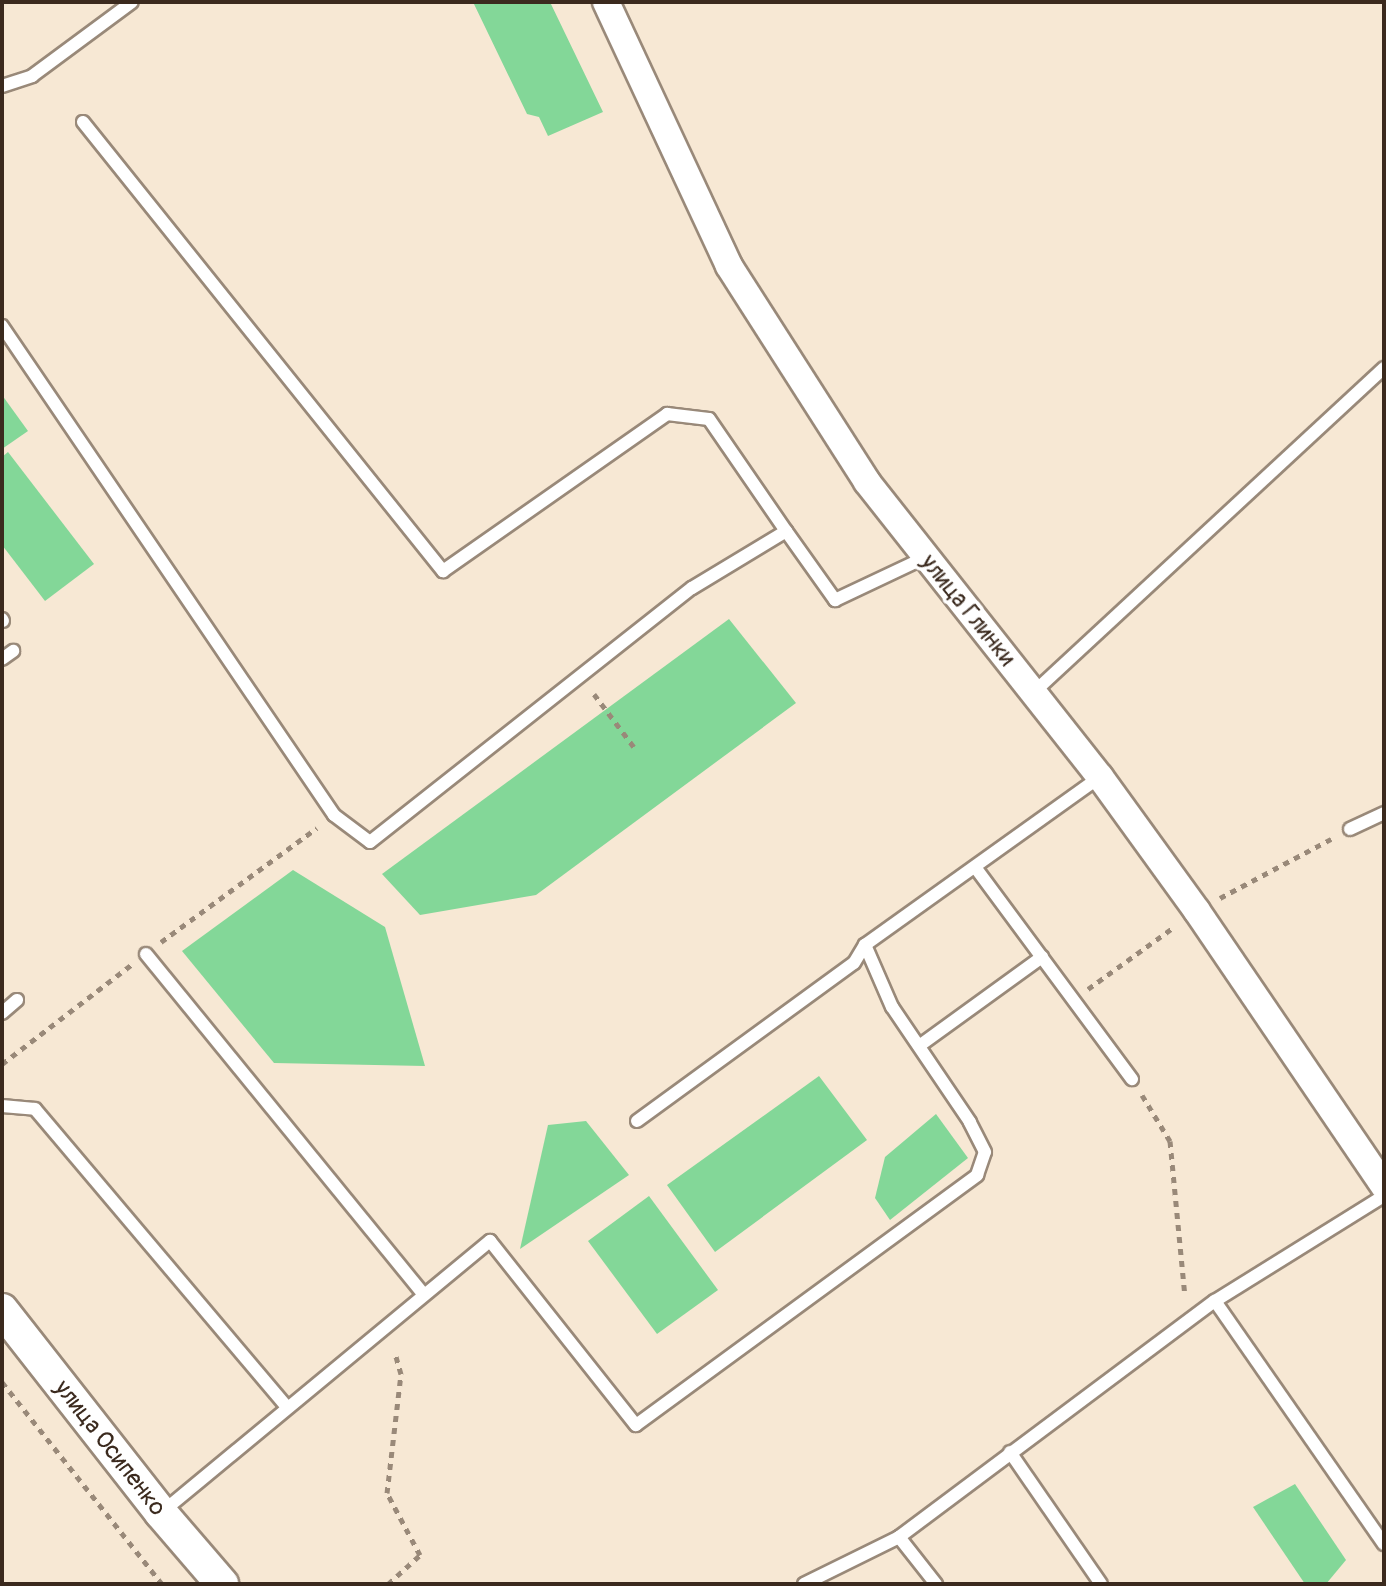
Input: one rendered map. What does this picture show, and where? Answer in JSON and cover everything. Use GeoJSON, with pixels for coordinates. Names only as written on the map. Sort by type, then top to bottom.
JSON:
{"type":"FeatureCollection","features":[{"type":"Feature","properties":{"kind":"street","name":"улица Глинки"},"geometry":{"type":"LineString","coordinates":[[606,2],[729,266],[867,482],[1100,777],[1197,911],[1384,1186]]}},
{"type":"Feature","properties":{"kind":"street","name":"улица Осипенко"},"geometry":{"type":"LineString","coordinates":[[2,1310],[161,1513],[222,1584]]}},
{"type":"Feature","properties":{"kind":"lane"},"geometry":{"type":"LineString","coordinates":[[2,86],[32,76],[132,2]]}},
{"type":"Feature","properties":{"kind":"lane"},"geometry":{"type":"LineString","coordinates":[[83,122],[443,571],[667,414],[709,419],[835,600],[926,557]]}},
{"type":"Feature","properties":{"kind":"lane"},"geometry":{"type":"LineString","coordinates":[[2,326],[334,815],[370,842],[692,588],[786,531]]}},
{"type":"Feature","properties":{"kind":"lane"},"geometry":{"type":"LineString","coordinates":[[1034,692],[1384,368]]}},
{"type":"Feature","properties":{"kind":"lane"},"geometry":{"type":"LineString","coordinates":[[637,1121],[854,963],[865,945],[1100,777]]}},
{"type":"Feature","properties":{"kind":"lane"},"geometry":{"type":"LineString","coordinates":[[1350,829],[1384,813]]}},
{"type":"Feature","properties":{"kind":"lane"},"geometry":{"type":"LineString","coordinates":[[975,867],[1132,1079]]}},
{"type":"Feature","properties":{"kind":"lane"},"geometry":{"type":"LineString","coordinates":[[161,1513],[286,1406],[490,1241],[636,1425],[977,1175],[985,1152],[892,1007],[865,945]]}},
{"type":"Feature","properties":{"kind":"lane"},"geometry":{"type":"LineString","coordinates":[[146,954],[423,1294]]}},
{"type":"Feature","properties":{"kind":"lane"},"geometry":{"type":"LineString","coordinates":[[919,1046],[1042,957]]}},
{"type":"Feature","properties":{"kind":"lane"},"geometry":{"type":"LineString","coordinates":[[2,1013],[17,1000]]}},
{"type":"Feature","properties":{"kind":"lane"},"geometry":{"type":"LineString","coordinates":[[2,1106],[35,1109],[286,1406]]}},
{"type":"Feature","properties":{"kind":"lane"},"geometry":{"type":"LineString","coordinates":[[804,1584],[899,1537],[1215,1301],[1384,1196]]}},
{"type":"Feature","properties":{"kind":"lane"},"geometry":{"type":"LineString","coordinates":[[1215,1301],[1384,1544]]}},
{"type":"Feature","properties":{"kind":"lane"},"geometry":{"type":"LineString","coordinates":[[1010,1452],[1101,1584]]}},
{"type":"Feature","properties":{"kind":"lane"},"geometry":{"type":"LineString","coordinates":[[899,1537],[936,1584]]}},
{"type":"Feature","properties":{"kind":"path"},"geometry":{"type":"LineString","coordinates":[[579,677],[634,747]]}},
{"type":"Feature","properties":{"kind":"path"},"geometry":{"type":"LineString","coordinates":[[2,1064],[334,815]]}},
{"type":"Feature","properties":{"kind":"path"},"geometry":{"type":"LineString","coordinates":[[1221,898],[1350,829]]}},
{"type":"Feature","properties":{"kind":"path"},"geometry":{"type":"LineString","coordinates":[[1074,999],[1197,911]]}},
{"type":"Feature","properties":{"kind":"path"},"geometry":{"type":"LineString","coordinates":[[1132,1079],[1170,1141],[1187,1321]]}},
{"type":"Feature","properties":{"kind":"path"},"geometry":{"type":"LineString","coordinates":[[388,1584],[420,1555],[387,1493],[401,1374],[396,1356]]}},
{"type":"Feature","properties":{"kind":"path"},"geometry":{"type":"LineString","coordinates":[[2,1382],[162,1584]]}},
{"type":"Feature","properties":{"kind":"green space"},"geometry":{"type":"Polygon","coordinates":[[[473,2],[550,2],[603,112],[548,136],[539,117],[527,114],[473,2]]]}},
{"type":"Feature","properties":{"kind":"green space"},"geometry":{"type":"Polygon","coordinates":[[[2,395],[28,431],[2,449],[2,395]]]}},
{"type":"Feature","properties":{"kind":"green space"},"geometry":{"type":"Polygon","coordinates":[[[8,452],[94,564],[45,601],[2,545],[2,457],[8,452]]]}},
{"type":"Feature","properties":{"kind":"green space"},"geometry":{"type":"Polygon","coordinates":[[[729,619],[796,703],[536,895],[420,915],[382,874],[729,619]]]}},
{"type":"Feature","properties":{"kind":"green space"},"geometry":{"type":"Polygon","coordinates":[[[293,870],[385,927],[425,1066],[274,1063],[182,951],[293,870]]]}},
{"type":"Feature","properties":{"kind":"green space"},"geometry":{"type":"Polygon","coordinates":[[[819,1076],[867,1140],[715,1252],[667,1185],[819,1076]]]}},
{"type":"Feature","properties":{"kind":"green space"},"geometry":{"type":"Polygon","coordinates":[[[936,1114],[968,1158],[890,1220],[875,1198],[885,1157],[936,1114]]]}},
{"type":"Feature","properties":{"kind":"green space"},"geometry":{"type":"Polygon","coordinates":[[[586,1121],[629,1175],[520,1249],[548,1125],[586,1121]]]}},
{"type":"Feature","properties":{"kind":"green space"},"geometry":{"type":"Polygon","coordinates":[[[649,1196],[718,1290],[657,1334],[588,1241],[649,1196]]]}},
{"type":"Feature","properties":{"kind":"green space"},"geometry":{"type":"Polygon","coordinates":[[[1295,1484],[1346,1560],[1326,1584],[1305,1584],[1253,1507],[1295,1484]]]}}]}
